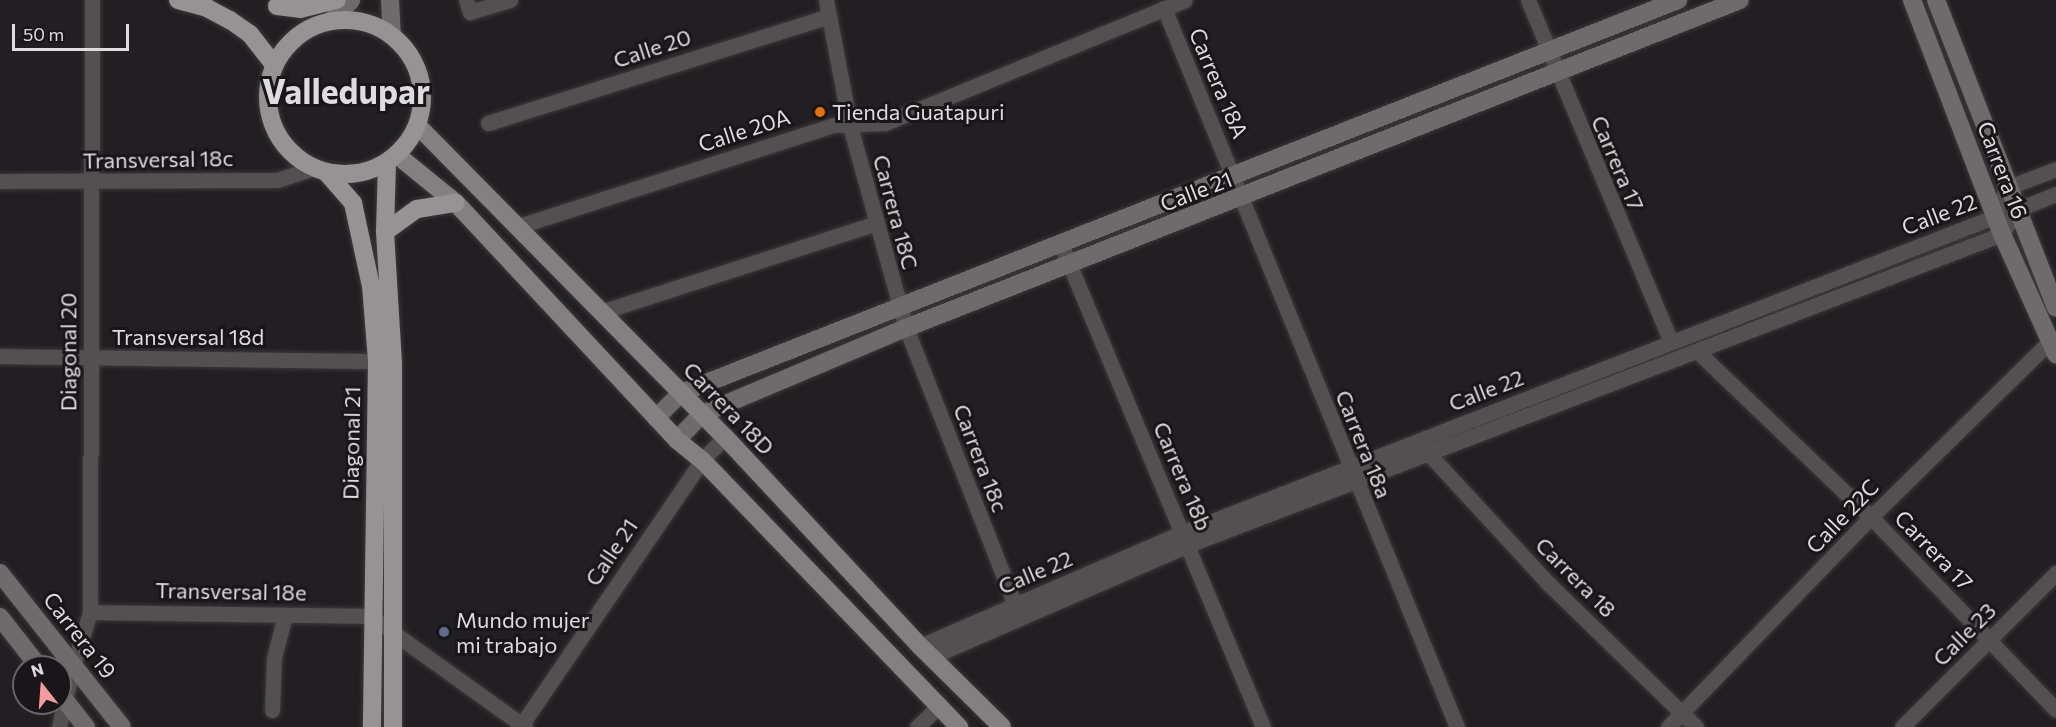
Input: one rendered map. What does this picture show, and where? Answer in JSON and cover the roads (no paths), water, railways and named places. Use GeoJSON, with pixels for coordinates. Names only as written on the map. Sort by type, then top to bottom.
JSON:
{"type":"FeatureCollection","features":[{"type":"Feature","properties":{"kind":"highway"},"geometry":{"type":"LineString","coordinates":[[178,0],[207,8],[250,33],[274,64]]}},
{"type":"Feature","properties":{"kind":"highway"},"geometry":{"type":"LineString","coordinates":[[270,3],[300,9],[337,0]]}},
{"type":"Feature","properties":{"kind":"highway"},"geometry":{"type":"LineString","coordinates":[[270,3],[322,24]]}},
{"type":"Feature","properties":{"kind":"highway"},"geometry":{"type":"LineString","coordinates":[[363,21],[392,35],[417,67],[423,106],[418,126],[392,159],[347,175],[320,170],[296,158],[272,125],[268,84],[274,64],[298,36],[322,24],[363,21]]}},
{"type":"Feature","properties":{"kind":"highway","name":"Diagonal 21"},"geometry":{"type":"LineString","coordinates":[[392,159],[385,232],[393,363],[391,634],[393,727]]}},
{"type":"Feature","properties":{"kind":"highway","name":"Diagonal 21"},"geometry":{"type":"LineString","coordinates":[[320,170],[353,203],[371,286],[377,361],[370,616],[372,727]]}},
{"type":"Feature","properties":{"kind":"highway"},"geometry":{"type":"LineString","coordinates":[[385,232],[417,209],[456,204]]}},
{"type":"Feature","properties":{"kind":"main road"},"geometry":{"type":"LineString","coordinates":[[322,24],[351,0]]}},
{"type":"Feature","properties":{"kind":"main road"},"geometry":{"type":"LineString","coordinates":[[390,0],[392,35]]}},
{"type":"Feature","properties":{"kind":"main road","name":"Calle 21"},"geometry":{"type":"LineString","coordinates":[[656,418],[681,393],[1678,0]]}},
{"type":"Feature","properties":{"kind":"main road","name":"Calle 21"},"geometry":{"type":"LineString","coordinates":[[677,440],[702,414],[906,328],[1243,199],[1740,0]]}},
{"type":"Feature","properties":{"kind":"main road","name":"Carrera 16"},"geometry":{"type":"LineString","coordinates":[[1912,0],[2002,234],[2054,347]]}},
{"type":"Feature","properties":{"kind":"main road","name":"Carrera 16"},"geometry":{"type":"LineString","coordinates":[[1936,0],[2006,188],[2056,307]]}},
{"type":"Feature","properties":{"kind":"main road","name":"Carrera 18D"},"geometry":{"type":"LineString","coordinates":[[418,126],[725,437],[926,651],[1002,727]]}},
{"type":"Feature","properties":{"kind":"main road"},"geometry":{"type":"LineString","coordinates":[[392,159],[456,204],[677,440],[702,460],[959,727]]}},
{"type":"Feature","properties":{"kind":"main road","name":"Carrera 19"},"geometry":{"type":"LineString","coordinates":[[0,573],[122,727]]}},
{"type":"Feature","properties":{"kind":"main road"},"geometry":{"type":"LineString","coordinates":[[0,617],[30,655]]}},
{"type":"Feature","properties":{"kind":"main road"},"geometry":{"type":"LineString","coordinates":[[72,710],[86,727]]}},
{"type":"Feature","properties":{"kind":"street","name":"Diagonal 20"},"geometry":{"type":"LineString","coordinates":[[73,666],[90,612],[92,0]]}},
{"type":"Feature","properties":{"kind":"street"},"geometry":{"type":"LineString","coordinates":[[468,6],[510,0]]}},
{"type":"Feature","properties":{"kind":"street","name":"Carrera 18C"},"geometry":{"type":"LineString","coordinates":[[826,0],[850,126],[874,224],[906,328]]}},
{"type":"Feature","properties":{"kind":"street","name":"Calle 20A"},"geometry":{"type":"LineString","coordinates":[[516,227],[834,125],[885,123],[1185,0]]}},
{"type":"Feature","properties":{"kind":"street","name":"Carrera 17"},"geometry":{"type":"LineString","coordinates":[[1528,0],[1556,75],[1671,342]]}},
{"type":"Feature","properties":{"kind":"street","name":"Carrera 18A"},"geometry":{"type":"LineString","coordinates":[[1164,8],[1234,176]]}},
{"type":"Feature","properties":{"kind":"street","name":"Calle 20"},"geometry":{"type":"LineString","coordinates":[[488,123],[829,16]]}},
{"type":"Feature","properties":{"kind":"street","name":"Calle 22"},"geometry":{"type":"LineString","coordinates":[[926,651],[1015,605],[1351,475],[1671,342],[1996,216],[2006,188],[2056,169]]}},
{"type":"Feature","properties":{"kind":"street","name":"Transversal 18c"},"geometry":{"type":"LineString","coordinates":[[0,181],[91,183],[277,180],[320,170]]}},
{"type":"Feature","properties":{"kind":"street","name":"Carrera 18a"},"geometry":{"type":"LineString","coordinates":[[1234,176],[1351,475],[1457,727]]}},
{"type":"Feature","properties":{"kind":"street"},"geometry":{"type":"LineString","coordinates":[[2016,210],[2056,194]]}},
{"type":"Feature","properties":{"kind":"street","name":"Calle 22"},"geometry":{"type":"LineString","coordinates":[[1351,475],[1428,453],[2002,234],[2016,210]]}},
{"type":"Feature","properties":{"kind":"street"},"geometry":{"type":"LineString","coordinates":[[601,312],[874,224]]}},
{"type":"Feature","properties":{"kind":"street","name":"Carrera 18b"},"geometry":{"type":"LineString","coordinates":[[1060,243],[1186,538],[1263,727]]}},
{"type":"Feature","properties":{"kind":"street","name":"Carrera 18c"},"geometry":{"type":"LineString","coordinates":[[906,328],[1015,605]]}},
{"type":"Feature","properties":{"kind":"street","name":"Calle 22C"},"geometry":{"type":"LineString","coordinates":[[1668,727],[1871,518],[2054,347]]}},
{"type":"Feature","properties":{"kind":"street","name":"Carrera 17"},"geometry":{"type":"LineString","coordinates":[[1697,351],[1871,518],[2056,710]]}},
{"type":"Feature","properties":{"kind":"street","name":"Transversal 18d"},"geometry":{"type":"LineString","coordinates":[[0,356],[90,359],[377,361]]}},
{"type":"Feature","properties":{"kind":"street","name":"Calle 21"},"geometry":{"type":"LineString","coordinates":[[522,726],[702,460],[725,437]]}},
{"type":"Feature","properties":{"kind":"street","name":"Carrera 18"},"geometry":{"type":"LineString","coordinates":[[1428,453],[1549,584],[1696,727]]}},
{"type":"Feature","properties":{"kind":"street","name":"Calle 22"},"geometry":{"type":"LineString","coordinates":[[926,651],[1186,538]]}},
{"type":"Feature","properties":{"kind":"street","name":"Calle 23"},"geometry":{"type":"LineString","coordinates":[[1902,727],[2056,573]]}},
{"type":"Feature","properties":{"kind":"street","name":"Transversal 18e"},"geometry":{"type":"LineString","coordinates":[[90,612],[370,616]]}},
{"type":"Feature","properties":{"kind":"street"},"geometry":{"type":"LineString","coordinates":[[272,710],[274,658],[285,615]]}},
{"type":"Feature","properties":{"kind":"street"},"geometry":{"type":"LineString","coordinates":[[370,616],[391,634],[522,726]]}},
{"type":"Feature","properties":{"kind":"street"},"geometry":{"type":"LineString","coordinates":[[917,727],[940,705]]}},
{"type":"Feature","properties":{"kind":"place","name":"Tienda Guatapuri"},"geometry":{"type":"Point","coordinates":[820,112]}},
{"type":"Feature","properties":{"kind":"place","name":"Mundo mujer mi trabajo"},"geometry":{"type":"Point","coordinates":[444,632]}},
{"type":"Feature","properties":{"kind":"district","name":"Valledupar"},"geometry":{"type":"Point","coordinates":[346,91]}}]}
